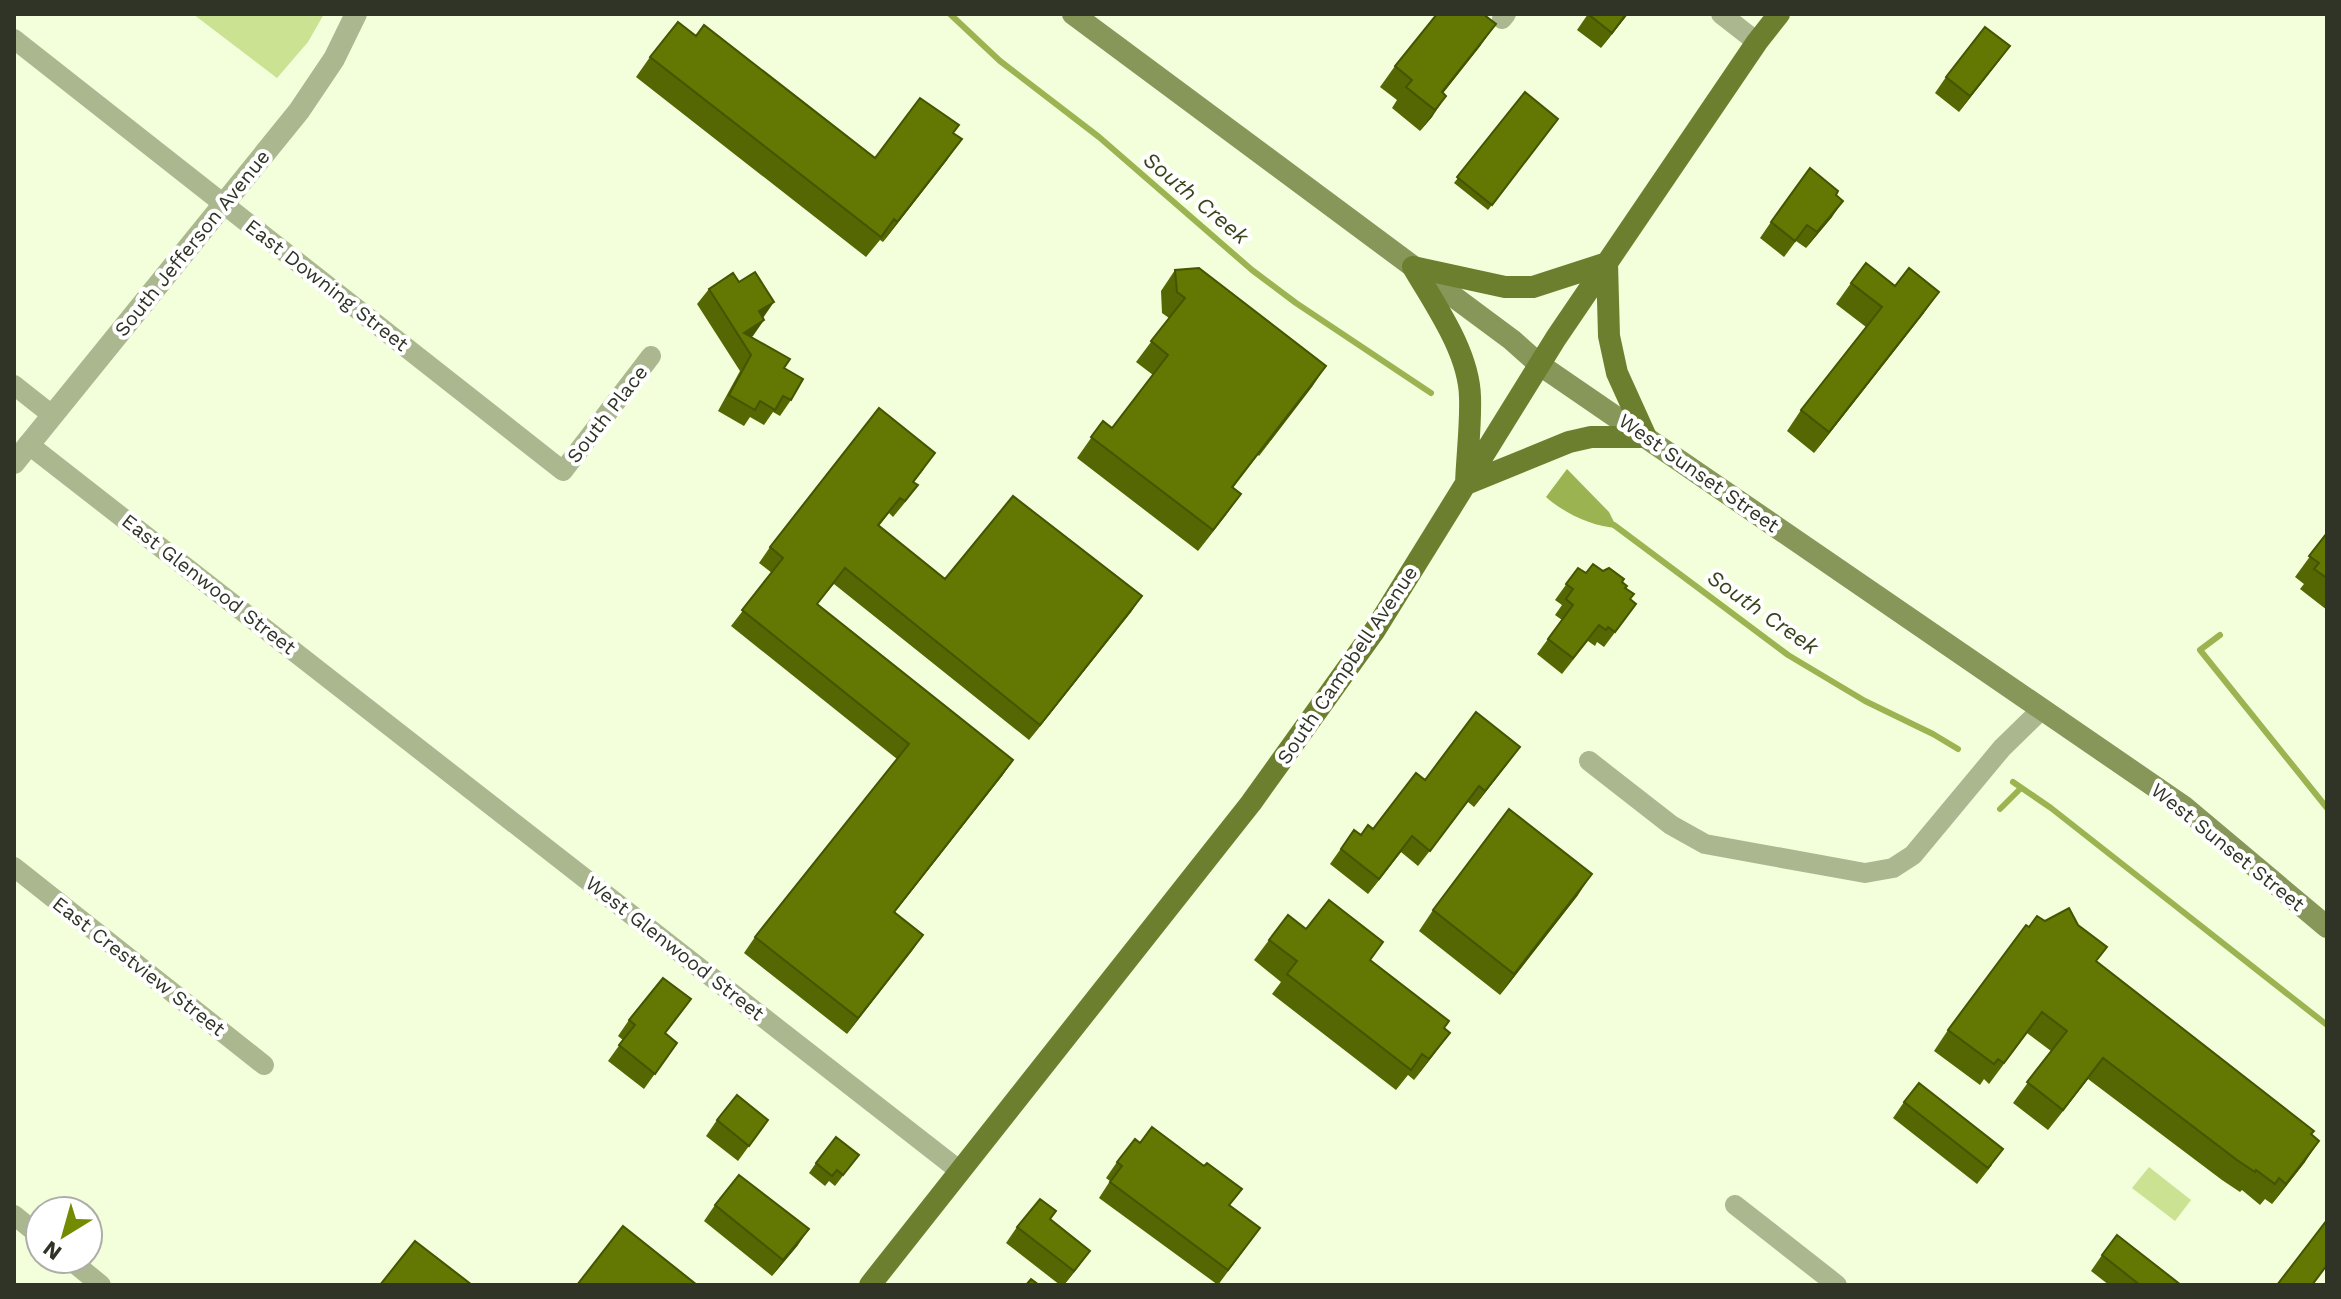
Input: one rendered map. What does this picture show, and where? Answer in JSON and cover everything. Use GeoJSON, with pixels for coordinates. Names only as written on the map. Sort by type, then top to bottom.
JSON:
{"type":"FeatureCollection","features":[{"type":"Feature","properties":{"kind":"main road","name":"West Sunset Street"},"geometry":{"type":"LineString","coordinates":[[1073,14],[1512,340],[1540,365],[2183,806],[2327,927]]}},
{"type":"Feature","properties":{"kind":"main road","name":"South Campbell Avenue"},"geometry":{"type":"LineString","coordinates":[[870,1285],[1260,791],[1375,630],[1540,365],[1757,42],[1779,14]]}},
{"type":"Feature","properties":{"kind":"main road"},"geometry":{"type":"LineString","coordinates":[[1607,263],[1611,348],[1617,373],[1646,437],[1591,437],[1569,442],[1466,484],[1470,395],[1465,367],[1444,319],[1413,267],[1505,287],[1533,287],[1607,263]]}},
{"type":"Feature","properties":{"kind":"street","name":"South Jefferson Avenue"},"geometry":{"type":"LineString","coordinates":[[14,463],[317,85],[356,14]]}},
{"type":"Feature","properties":{"kind":"street"},"geometry":{"type":"LineString","coordinates":[[1721,14],[1757,42]]}},
{"type":"Feature","properties":{"kind":"street","name":"East Downing Street"},"geometry":{"type":"LineString","coordinates":[[14,39],[563,471]]}},
{"type":"Feature","properties":{"kind":"street","name":"South Place"},"geometry":{"type":"LineString","coordinates":[[563,471],[651,356]]}},
{"type":"Feature","properties":{"kind":"street"},"geometry":{"type":"LineString","coordinates":[[14,385],[52,415]]}},
{"type":"Feature","properties":{"kind":"street","name":"East Glenwood Street"},"geometry":{"type":"LineString","coordinates":[[28,444],[389,724]]}},
{"type":"Feature","properties":{"kind":"street"},"geometry":{"type":"LineString","coordinates":[[1589,761],[1671,825],[1705,844],[1865,873],[1880,872],[1904,862],[1924,844],[2002,748],[2042,709]]}},
{"type":"Feature","properties":{"kind":"street","name":"West Glenwood Street"},"geometry":{"type":"LineString","coordinates":[[389,724],[960,1171]]}},
{"type":"Feature","properties":{"kind":"street","name":"East Crestview Street"},"geometry":{"type":"LineString","coordinates":[[14,867],[264,1065]]}},
{"type":"Feature","properties":{"kind":"street"},"geometry":{"type":"LineString","coordinates":[[1735,1205],[1837,1285]]}},
{"type":"Feature","properties":{"kind":"shaded area"},"geometry":{"type":"Polygon","coordinates":[[[193,14],[324,14],[308,42],[277,78],[193,14]]]}},
{"type":"Feature","properties":{"kind":"shaded area"},"geometry":{"type":"Polygon","coordinates":[[[1567,469],[1609,512],[1617,528],[1579,518],[1546,497],[1567,469]]]}},
{"type":"Feature","properties":{"kind":"shaded area"},"geometry":{"type":"Polygon","coordinates":[[[2149,1167],[2191,1200],[2175,1221],[2132,1188],[2149,1167]]]}},
{"type":"Feature","properties":{"kind":"building"},"geometry":{"type":"Polygon","coordinates":[[[1437,14],[1483,14],[1496,24],[1442,92],[1446,96],[1435,110],[1406,87],[1412,80],[1395,66],[1437,14]]]}},
{"type":"Feature","properties":{"kind":"building"},"geometry":{"type":"Polygon","coordinates":[[[1588,14],[1626,14],[1612,33],[1588,14]]]}},
{"type":"Feature","properties":{"kind":"building"},"geometry":{"type":"Polygon","coordinates":[[[678,22],[696,36],[704,25],[875,158],[920,98],[959,125],[953,133],[962,139],[897,222],[894,219],[881,237],[650,57],[678,22]]]}},
{"type":"Feature","properties":{"kind":"building"},"geometry":{"type":"Polygon","coordinates":[[[1985,27],[2010,46],[1970,96],[1946,77],[1985,27]]]}},
{"type":"Feature","properties":{"kind":"building"},"geometry":{"type":"Polygon","coordinates":[[[1525,92],[1558,119],[1492,205],[1457,177],[1525,92]]]}},
{"type":"Feature","properties":{"kind":"building"},"geometry":{"type":"Polygon","coordinates":[[[1810,168],[1838,191],[1836,195],[1843,201],[1817,232],[1807,225],[1795,241],[1771,222],[1810,168]]]}},
{"type":"Feature","properties":{"kind":"building"},"geometry":{"type":"Polygon","coordinates":[[[1866,263],[1895,286],[1909,268],[1939,292],[1829,432],[1801,410],[1882,307],[1851,283],[1866,263]]]}},
{"type":"Feature","properties":{"kind":"building"},"geometry":{"type":"Polygon","coordinates":[[[1199,268],[1326,366],[1232,487],[1241,494],[1213,530],[1091,437],[1103,421],[1112,428],[1168,355],[1151,341],[1185,298],[1177,292],[1175,270],[1199,268]]]}},
{"type":"Feature","properties":{"kind":"building"},"geometry":{"type":"Polygon","coordinates":[[[755,272],[774,302],[759,311],[764,320],[744,333],[790,359],[784,368],[803,379],[791,400],[783,396],[775,410],[760,401],[755,410],[729,395],[751,355],[709,289],[733,273],[739,282],[755,272]]]}},
{"type":"Feature","properties":{"kind":"building"},"geometry":{"type":"Polygon","coordinates":[[[879,408],[935,453],[913,482],[918,485],[905,501],[900,498],[878,525],[945,579],[1013,496],[1142,596],[1040,725],[845,568],[817,604],[1013,760],[894,912],[923,935],[858,1018],[755,937],[909,744],[742,610],[783,558],[770,547],[879,408]]]}},
{"type":"Feature","properties":{"kind":"building"},"geometry":{"type":"Polygon","coordinates":[[[2327,533],[2327,578],[2314,569],[2319,563],[2309,556],[2327,533]]]}},
{"type":"Feature","properties":{"kind":"building"},"geometry":{"type":"Polygon","coordinates":[[[1593,564],[1603,571],[1609,568],[1624,579],[1625,588],[1634,594],[1630,599],[1636,604],[1615,632],[1599,625],[1573,658],[1548,639],[1573,605],[1566,599],[1573,589],[1566,584],[1578,568],[1586,573],[1593,564]]]}},
{"type":"Feature","properties":{"kind":"building"},"geometry":{"type":"Polygon","coordinates":[[[1476,712],[1520,747],[1485,791],[1479,786],[1430,851],[1412,836],[1379,879],[1341,849],[1354,830],[1361,835],[1368,825],[1373,829],[1416,773],[1425,780],[1476,712]]]}},
{"type":"Feature","properties":{"kind":"building"},"geometry":{"type":"Polygon","coordinates":[[[1509,809],[1592,874],[1514,974],[1433,910],[1509,809]]]}},
{"type":"Feature","properties":{"kind":"building"},"geometry":{"type":"Polygon","coordinates":[[[1329,900],[1383,942],[1370,960],[1449,1021],[1444,1028],[1450,1033],[1429,1059],[1422,1054],[1411,1070],[1287,974],[1297,961],[1269,940],[1288,915],[1306,929],[1329,900]]]}},
{"type":"Feature","properties":{"kind":"building"},"geometry":{"type":"Polygon","coordinates":[[[2069,908],[2078,925],[2107,947],[2096,961],[2314,1131],[2311,1134],[2319,1141],[2286,1184],[2279,1178],[2275,1184],[2237,1160],[2103,1058],[2063,1110],[2027,1082],[2067,1031],[2042,1012],[2004,1063],[1998,1059],[1994,1064],[1948,1030],[2026,925],[2029,927],[2037,916],[2045,921],[2069,908]]]}},
{"type":"Feature","properties":{"kind":"building"},"geometry":{"type":"Polygon","coordinates":[[[663,978],[691,999],[665,1033],[677,1043],[655,1074],[619,1045],[635,1025],[629,1020],[663,978]]]}},
{"type":"Feature","properties":{"kind":"building"},"geometry":{"type":"Polygon","coordinates":[[[1919,1083],[2003,1149],[1988,1168],[1904,1102],[1919,1083]]]}},
{"type":"Feature","properties":{"kind":"building"},"geometry":{"type":"Polygon","coordinates":[[[737,1095],[768,1120],[749,1146],[717,1120],[737,1095]]]}},
{"type":"Feature","properties":{"kind":"building"},"geometry":{"type":"Polygon","coordinates":[[[1152,1127],[1204,1166],[1207,1163],[1242,1189],[1229,1205],[1260,1228],[1228,1270],[1110,1182],[1122,1166],[1117,1162],[1135,1139],[1140,1143],[1152,1127]]]}},
{"type":"Feature","properties":{"kind":"building"},"geometry":{"type":"Polygon","coordinates":[[[836,1137],[859,1155],[843,1175],[837,1170],[832,1176],[816,1163],[836,1137]]]}},
{"type":"Feature","properties":{"kind":"building"},"geometry":{"type":"Polygon","coordinates":[[[739,1175],[809,1229],[783,1260],[715,1205],[739,1175]]]}},
{"type":"Feature","properties":{"kind":"building"},"geometry":{"type":"Polygon","coordinates":[[[1040,1199],[1056,1211],[1050,1219],[1090,1251],[1074,1271],[1017,1227],[1040,1199]]]}},
{"type":"Feature","properties":{"kind":"building"},"geometry":{"type":"Polygon","coordinates":[[[2327,1220],[2327,1265],[2312,1285],[2277,1285],[2327,1220]]]}},
{"type":"Feature","properties":{"kind":"building"},"geometry":{"type":"Polygon","coordinates":[[[623,1226],[697,1285],[577,1285],[623,1226]]]}},
{"type":"Feature","properties":{"kind":"building"},"geometry":{"type":"Polygon","coordinates":[[[2117,1235],[2181,1285],[2140,1285],[2102,1255],[2117,1235]]]}},
{"type":"Feature","properties":{"kind":"building"},"geometry":{"type":"Polygon","coordinates":[[[415,1241],[472,1285],[380,1285],[415,1241]]]}},
{"type":"Feature","properties":{"kind":"waterway","name":"South Creek"},"geometry":{"type":"LineString","coordinates":[[950,14],[1000,61],[1099,137],[1252,270],[1431,393]]}},
{"type":"Feature","properties":{"kind":"waterway","name":"South Creek"},"geometry":{"type":"LineString","coordinates":[[1614,525],[1788,655],[1865,701],[1958,749]]}},
{"type":"Feature","properties":{"kind":"waterway"},"geometry":{"type":"LineString","coordinates":[[2220,635],[2200,650],[2327,808]]}},
{"type":"Feature","properties":{"kind":"waterway","name":"South Creek"},"geometry":{"type":"LineString","coordinates":[[2013,782],[2051,808],[2327,1025]]}},
{"type":"Feature","properties":{"kind":"waterway"},"geometry":{"type":"LineString","coordinates":[[2000,809],[2021,788]]}}]}
